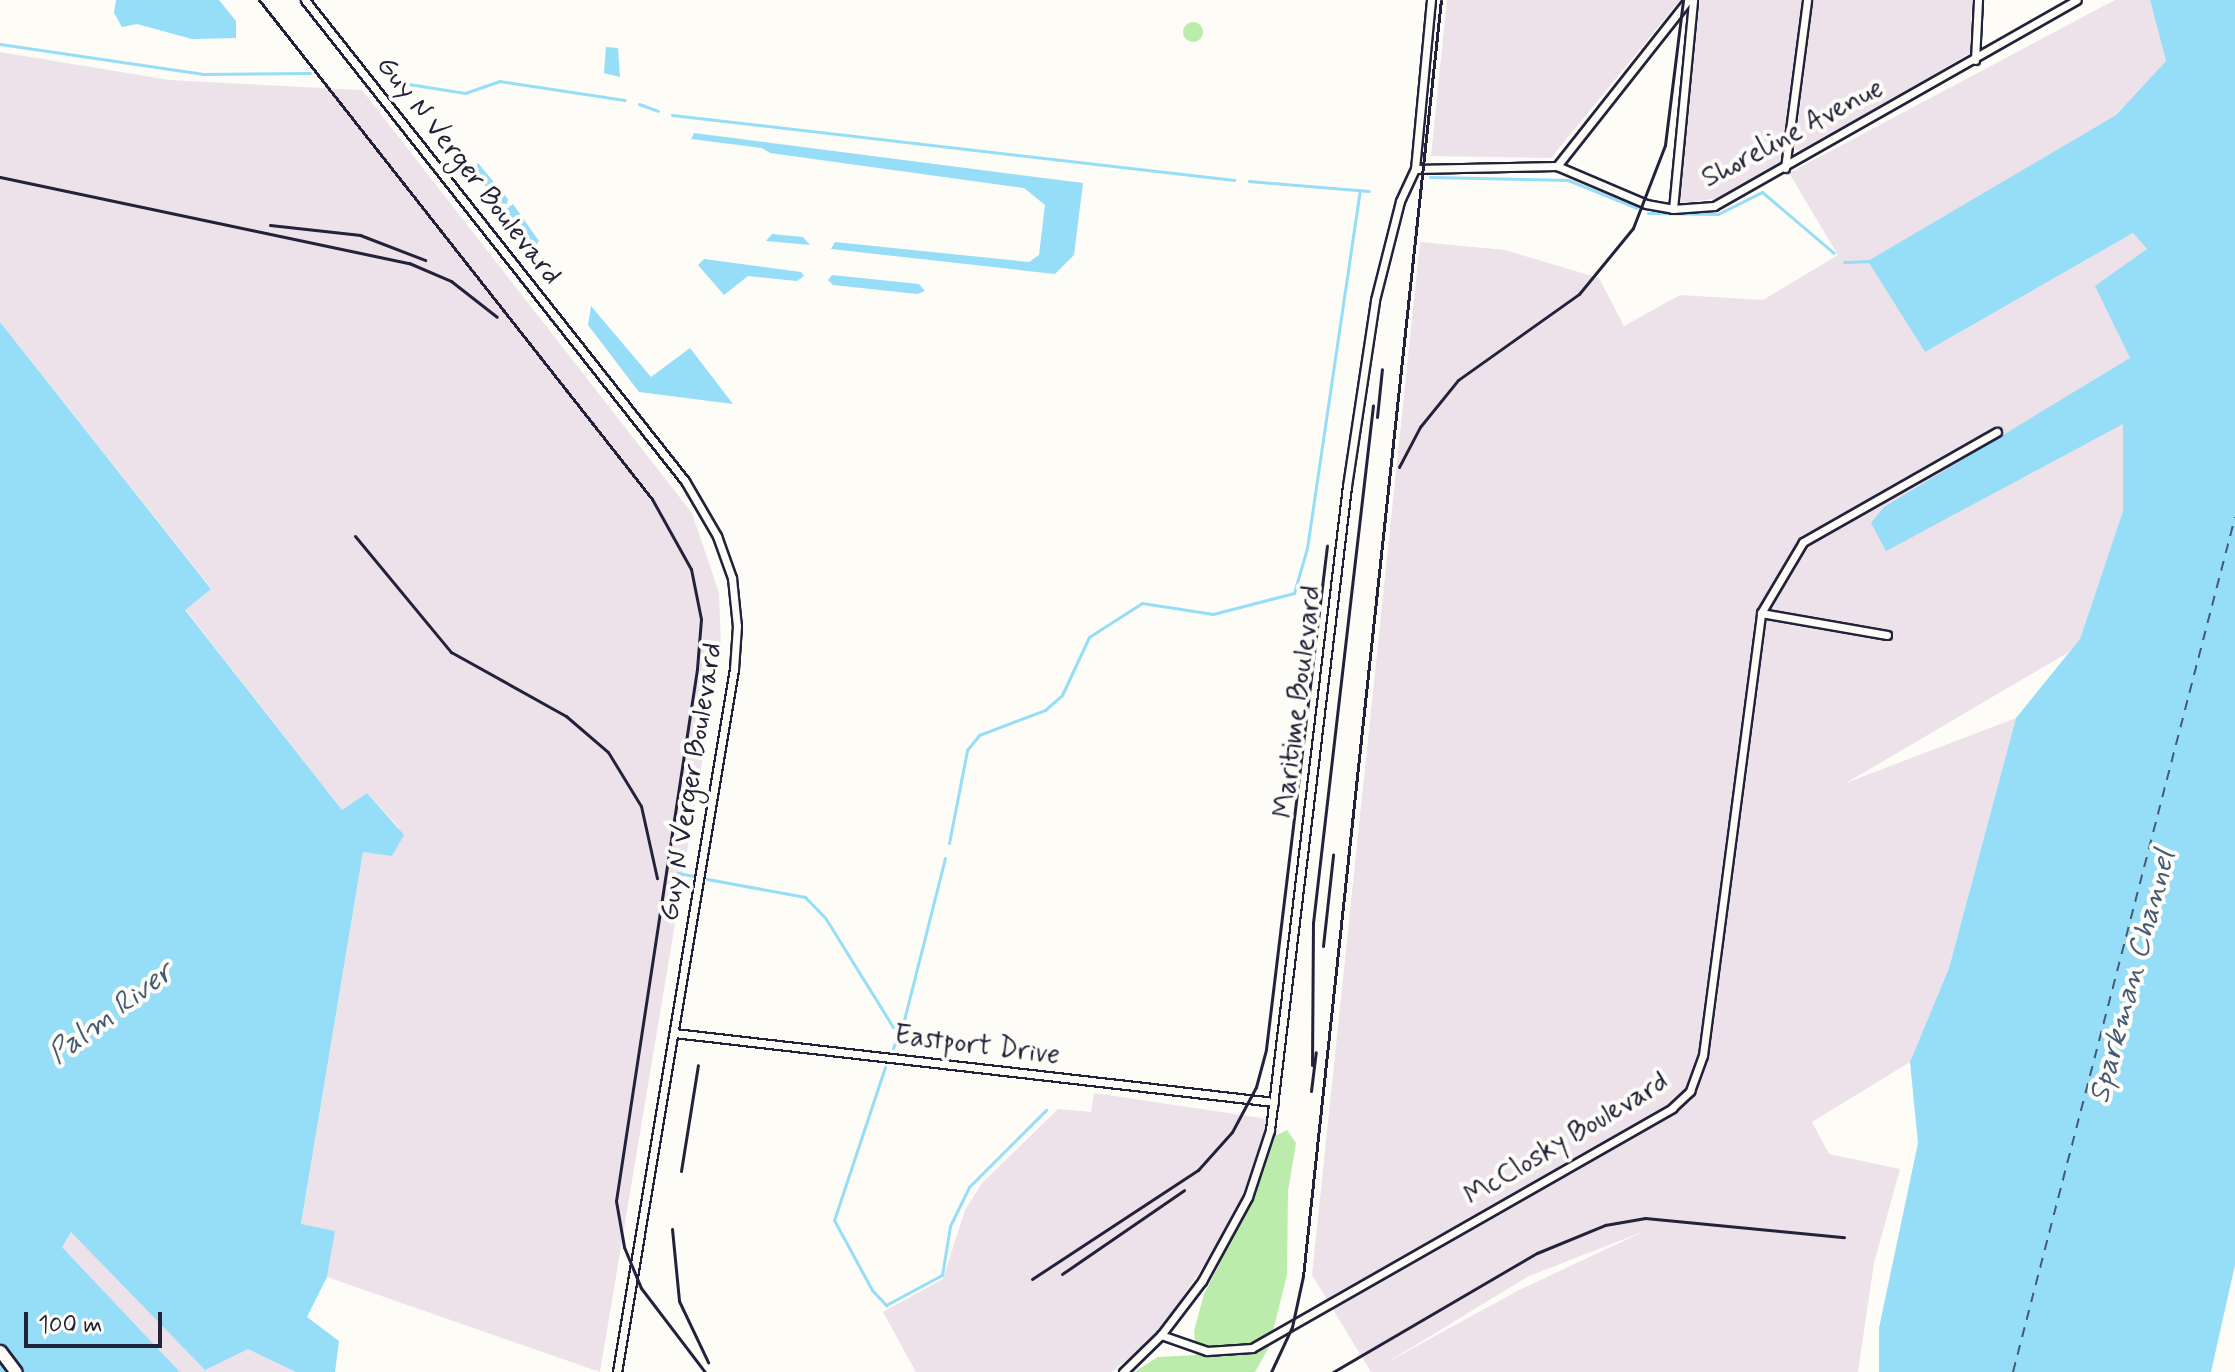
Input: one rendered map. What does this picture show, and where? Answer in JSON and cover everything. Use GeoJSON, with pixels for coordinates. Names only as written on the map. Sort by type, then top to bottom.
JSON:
{"type":"FeatureCollection","features":[{"type":"Feature","properties":{"kind":"main road"},"geometry":{"type":"LineString","coordinates":[[0,1351],[16,1372]]}},
{"type":"Feature","properties":{"kind":"street","name":"Guy N Verger Boulevard"},"geometry":{"type":"LineString","coordinates":[[305,0],[685,481],[724,553],[735,599],[737,647],[617,1372]]}},
{"type":"Feature","properties":{"kind":"street","name":"Maritime Boulevard"},"geometry":{"type":"LineString","coordinates":[[1123,1372],[1161,1335],[1231,1234],[1261,1162],[1274,1102],[1360,397],[1375,300],[1400,201],[1415,169],[1431,0]]}},
{"type":"Feature","properties":{"kind":"street"},"geometry":{"type":"LineString","coordinates":[[1557,166],[1690,0]]}},
{"type":"Feature","properties":{"kind":"street"},"geometry":{"type":"LineString","coordinates":[[1673,209],[1690,0]]}},
{"type":"Feature","properties":{"kind":"street"},"geometry":{"type":"LineString","coordinates":[[1785,168],[1807,0]]}},
{"type":"Feature","properties":{"kind":"street"},"geometry":{"type":"LineString","coordinates":[[1975,60],[1978,0]]}},
{"type":"Feature","properties":{"kind":"street","name":"Shoreline Avenue"},"geometry":{"type":"LineString","coordinates":[[1415,169],[1557,166],[1646,204],[1673,209],[1714,206],[2077,0]]}},
{"type":"Feature","properties":{"kind":"street","name":"McClosky Boulevard"},"geometry":{"type":"LineString","coordinates":[[1161,1335],[1207,1351],[1252,1348],[1651,1120],[1690,1091],[1703,1055],[1761,613],[1803,542],[1997,432]]}},
{"type":"Feature","properties":{"kind":"street"},"geometry":{"type":"LineString","coordinates":[[1761,613],[1887,635]]}},
{"type":"Feature","properties":{"kind":"street","name":"Eastport Drive"},"geometry":{"type":"LineString","coordinates":[[674,1033],[1274,1102]]}},
{"type":"Feature","properties":{"kind":"shaded area"},"geometry":{"type":"Polygon","coordinates":[[[1447,0],[1680,0],[1551,158],[1431,156],[1447,0]]]}},
{"type":"Feature","properties":{"kind":"shaded area"},"geometry":{"type":"Polygon","coordinates":[[[1700,0],[1802,0],[1780,164],[1719,198],[1685,203],[1678,202],[1700,0]]]}},
{"type":"Feature","properties":{"kind":"shaded area"},"geometry":{"type":"Polygon","coordinates":[[[1812,0],[1972,0],[1970,53],[1805,151],[1795,150],[1812,0]]]}},
{"type":"Feature","properties":{"kind":"shaded area"},"geometry":{"type":"Polygon","coordinates":[[[2115,0],[2150,0],[2166,61],[2116,115],[1869,261],[1925,352],[2133,233],[2147,249],[2123,423],[2123,511],[2080,639],[2069,652],[1846,783],[2016,718],[1949,968],[1910,1062],[1812,1122],[1829,1154],[1900,1169],[1874,1263],[1858,1372],[1371,1372],[1312,1275],[1420,242],[1505,250],[1599,278],[1624,326],[1680,295],[1763,300],[1838,255],[1789,173],[2115,0]],[[1645,1231],[1529,1276],[1386,1363],[1519,1290],[1645,1231]]]}},
{"type":"Feature","properties":{"kind":"shaded area"},"geometry":{"type":"Polygon","coordinates":[[[0,52],[169,80],[362,90],[692,513],[719,593],[721,649],[600,1372],[327,1277],[334,1231],[301,1225],[363,852],[399,828],[367,793],[342,810],[185,609],[211,588],[0,322],[0,52]]]}},
{"type":"Feature","properties":{"kind":"shaded area"},"geometry":{"type":"Polygon","coordinates":[[[1094,1093],[1268,1119],[1235,1220],[1157,1334],[1112,1372],[916,1372],[883,1312],[943,1279],[965,1210],[982,1183],[1058,1109],[1091,1112],[1094,1093]]]}},
{"type":"Feature","properties":{"kind":"shaded area"},"geometry":{"type":"Polygon","coordinates":[[[71,1231],[205,1370],[248,1348],[296,1372],[180,1372],[61,1246],[71,1231]]]}},
{"type":"Feature","properties":{"kind":"green space"},"geometry":{"type":"Polygon","coordinates":[[[1193,22],[1200,25],[1203,32],[1200,39],[1193,42],[1186,39],[1183,32],[1186,25],[1193,22]]]}},
{"type":"Feature","properties":{"kind":"green space"},"geometry":{"type":"Polygon","coordinates":[[[1287,1130],[1296,1143],[1288,1191],[1287,1275],[1269,1347],[1255,1372],[1134,1372],[1158,1357],[1196,1355],[1194,1331],[1204,1294],[1248,1209],[1273,1137],[1287,1130]]]}},
{"type":"Feature","properties":{"kind":"water"},"geometry":{"type":"Polygon","coordinates":[[[116,0],[219,0],[236,21],[236,38],[192,39],[137,24],[122,27],[114,13],[116,0]]]}},
{"type":"Feature","properties":{"kind":"water","name":"Sparkman Channel"},"geometry":{"type":"Polygon","coordinates":[[[2150,0],[2235,0],[2235,1265],[2211,1372],[1879,1372],[1879,1328],[1918,1143],[1910,1062],[1949,968],[2016,718],[2080,639],[2123,511],[2123,424],[1886,551],[1871,523],[1884,507],[2130,358],[2095,286],[2147,249],[2133,233],[1925,352],[1868,261],[2116,115],[2166,61],[2150,0]]]}},
{"type":"Feature","properties":{"kind":"water"},"geometry":{"type":"Polygon","coordinates":[[[606,47],[618,48],[620,77],[604,73],[606,47]]]}},
{"type":"Feature","properties":{"kind":"water"},"geometry":{"type":"Polygon","coordinates":[[[694,133],[1083,183],[1074,255],[1055,274],[831,249],[835,242],[1029,262],[1039,255],[1045,205],[1024,188],[770,153],[762,148],[691,139],[694,133]]]}},
{"type":"Feature","properties":{"kind":"water"},"geometry":{"type":"Polygon","coordinates":[[[478,163],[508,199],[507,204],[498,203],[473,170],[478,163]]]}},
{"type":"Feature","properties":{"kind":"water"},"geometry":{"type":"Polygon","coordinates":[[[513,204],[539,241],[535,246],[505,210],[513,204]]]}},
{"type":"Feature","properties":{"kind":"water"},"geometry":{"type":"Polygon","coordinates":[[[772,234],[803,237],[810,245],[766,241],[772,234]]]}},
{"type":"Feature","properties":{"kind":"water"},"geometry":{"type":"Polygon","coordinates":[[[704,259],[801,272],[804,276],[797,281],[748,276],[724,295],[698,265],[704,259]]]}},
{"type":"Feature","properties":{"kind":"water"},"geometry":{"type":"Polygon","coordinates":[[[832,275],[919,284],[925,291],[917,294],[833,285],[828,280],[832,275]]]}},
{"type":"Feature","properties":{"kind":"water"},"geometry":{"type":"Polygon","coordinates":[[[591,306],[651,377],[690,348],[733,404],[639,392],[588,325],[591,306]]]}},
{"type":"Feature","properties":{"kind":"water","name":"Palm River"},"geometry":{"type":"Polygon","coordinates":[[[0,322],[211,589],[185,610],[342,810],[367,793],[404,835],[392,856],[363,852],[301,1224],[335,1231],[327,1277],[307,1317],[339,1341],[335,1372],[296,1372],[248,1349],[205,1370],[71,1232],[62,1247],[180,1372],[0,1372],[0,322]]]}},
{"type":"Feature","properties":{"kind":"waterway"},"geometry":{"type":"LineString","coordinates":[[0,44],[202,74],[310,73]]}},
{"type":"Feature","properties":{"kind":"waterway"},"geometry":{"type":"LineString","coordinates":[[396,82],[465,93],[499,81],[625,100]]}},
{"type":"Feature","properties":{"kind":"waterway"},"geometry":{"type":"LineString","coordinates":[[639,104],[658,111]]}},
{"type":"Feature","properties":{"kind":"waterway"},"geometry":{"type":"LineString","coordinates":[[672,115],[1234,180]]}},
{"type":"Feature","properties":{"kind":"waterway"},"geometry":{"type":"LineString","coordinates":[[1430,177],[1568,180],[1637,208]]}},
{"type":"Feature","properties":{"kind":"waterway"},"geometry":{"type":"LineString","coordinates":[[1249,181],[1369,191]]}},
{"type":"Feature","properties":{"kind":"waterway"},"geometry":{"type":"LineString","coordinates":[[949,843],[967,750],[979,735],[1045,710],[1062,695],[1089,637],[1142,603],[1213,614],[1294,593],[1307,548],[1360,190]]}},
{"type":"Feature","properties":{"kind":"waterway"},"geometry":{"type":"LineString","coordinates":[[1648,213],[1718,214],[1762,192],[1834,253]]}},
{"type":"Feature","properties":{"kind":"waterway"},"geometry":{"type":"LineString","coordinates":[[1844,262],[1872,261]]}},
{"type":"Feature","properties":{"kind":"waterway"},"geometry":{"type":"LineString","coordinates":[[707,879],[805,897],[826,919],[893,1027],[904,1020],[945,858]]}},
{"type":"Feature","properties":{"kind":"waterway"},"geometry":{"type":"LineString","coordinates":[[678,873],[693,876]]}},
{"type":"Feature","properties":{"kind":"waterway"},"geometry":{"type":"LineString","coordinates":[[893,1048],[903,1022]]}},
{"type":"Feature","properties":{"kind":"waterway"},"geometry":{"type":"LineString","coordinates":[[885,1067],[834,1220],[872,1290],[886,1305],[942,1275],[950,1226],[969,1187],[1046,1110]]}},
{"type":"Feature","properties":{"kind":"ferry route"},"geometry":{"type":"LineString","coordinates":[[2013,1372],[2235,517]]}},
{"type":"Feature","properties":{"kind":"railway"},"geometry":{"type":"LineString","coordinates":[[259,0],[652,499],[691,569],[701,619],[697,669],[616,1201],[624,1247],[641,1288],[705,1372]]}},
{"type":"Feature","properties":{"kind":"railway"},"geometry":{"type":"LineString","coordinates":[[1271,1372],[1292,1327],[1303,1276],[1441,0]]}},
{"type":"Feature","properties":{"kind":"railway"},"geometry":{"type":"LineString","coordinates":[[1399,467],[1420,427],[1458,380],[1579,294],[1633,228],[1665,145],[1683,0]]}},
{"type":"Feature","properties":{"kind":"railway"},"geometry":{"type":"LineString","coordinates":[[0,177],[409,263],[451,281],[497,317]]}},
{"type":"Feature","properties":{"kind":"railway"},"geometry":{"type":"LineString","coordinates":[[270,225],[360,235],[425,260]]}},
{"type":"Feature","properties":{"kind":"railway"},"geometry":{"type":"LineString","coordinates":[[1377,417],[1382,369]]}},
{"type":"Feature","properties":{"kind":"railway"},"geometry":{"type":"LineString","coordinates":[[1312,1065],[1313,923],[1373,405]]}},
{"type":"Feature","properties":{"kind":"railway"},"geometry":{"type":"LineString","coordinates":[[355,536],[451,652],[566,716],[608,752],[641,806],[657,878]]}},
{"type":"Feature","properties":{"kind":"railway"},"geometry":{"type":"LineString","coordinates":[[1032,1279],[1198,1170],[1232,1132],[1256,1087],[1266,1049],[1327,546]]}},
{"type":"Feature","properties":{"kind":"railway"},"geometry":{"type":"LineString","coordinates":[[1323,946],[1333,855]]}},
{"type":"Feature","properties":{"kind":"railway"},"geometry":{"type":"LineString","coordinates":[[1311,1091],[1316,1052]]}},
{"type":"Feature","properties":{"kind":"railway"},"geometry":{"type":"LineString","coordinates":[[681,1171],[698,1065]]}},
{"type":"Feature","properties":{"kind":"railway"},"geometry":{"type":"LineString","coordinates":[[1062,1274],[1184,1190]]}},
{"type":"Feature","properties":{"kind":"railway"},"geometry":{"type":"LineString","coordinates":[[1333,1372],[1537,1253],[1605,1225],[1645,1218],[1844,1237]]}},
{"type":"Feature","properties":{"kind":"railway"},"geometry":{"type":"LineString","coordinates":[[672,1229],[679,1301],[708,1362]]}}]}
